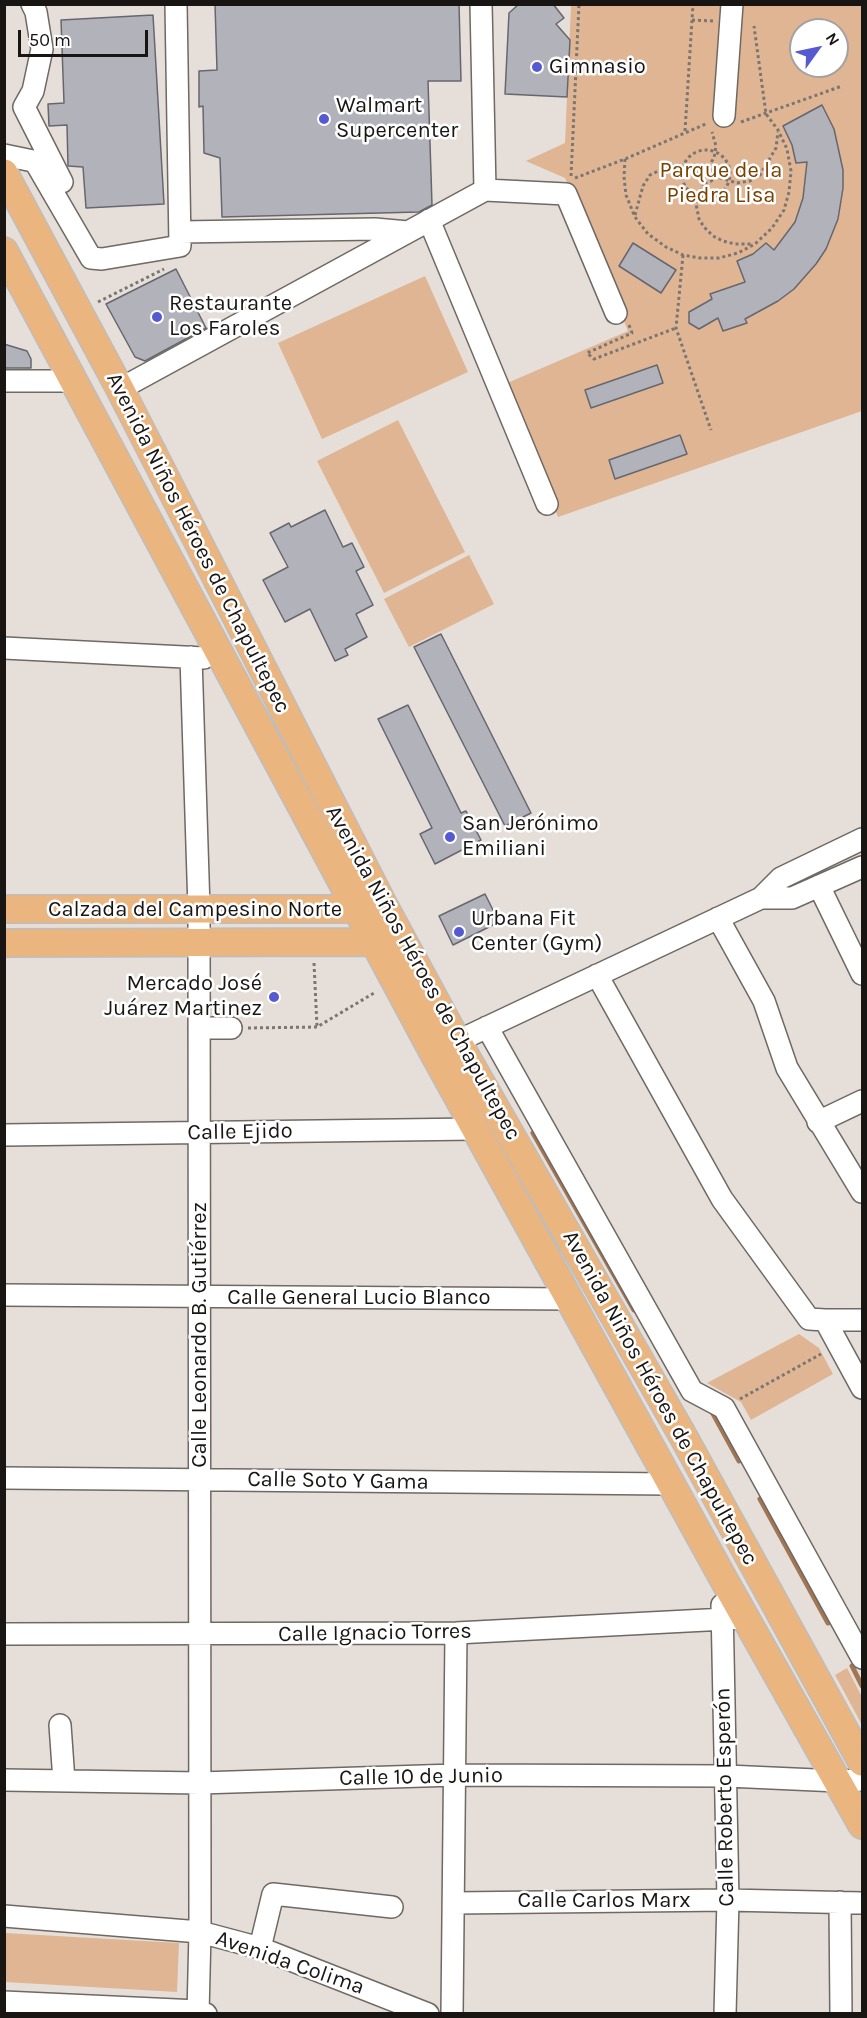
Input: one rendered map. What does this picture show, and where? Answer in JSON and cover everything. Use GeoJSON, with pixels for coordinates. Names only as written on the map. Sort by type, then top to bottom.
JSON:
{"type":"FeatureCollection","features":[{"type":"Feature","properties":{"kind":"main road","name":"Avenida Niños Héroes de Chapultepec"},"geometry":{"type":"LineString","coordinates":[[4,173],[120,389],[385,908],[457,1041],[682,1436],[862,1762]]}},
{"type":"Feature","properties":{"kind":"main road","name":"Avenida Niños Héroes de Chapultepec"},"geometry":{"type":"LineString","coordinates":[[4,251],[433,1052],[724,1580],[733,1618],[850,1780],[859,1811]]}},
{"type":"Feature","properties":{"kind":"main road","name":"Calzada del Campesino Norte"},"geometry":{"type":"LineString","coordinates":[[4,909],[357,910],[385,908]]}},
{"type":"Feature","properties":{"kind":"main road"},"geometry":{"type":"LineString","coordinates":[[57,909],[57,943]]}},
{"type":"Feature","properties":{"kind":"main road","name":"Calzada del Campesino Norte"},"geometry":{"type":"LineString","coordinates":[[4,943],[374,942]]}},
{"type":"Feature","properties":{"kind":"street"},"geometry":{"type":"LineString","coordinates":[[32,4],[36,12],[42,49],[33,92],[24,107],[102,259]]}},
{"type":"Feature","properties":{"kind":"street"},"geometry":{"type":"LineString","coordinates":[[176,4],[180,239]]}},
{"type":"Feature","properties":{"kind":"street"},"geometry":{"type":"LineString","coordinates":[[481,4],[485,190]]}},
{"type":"Feature","properties":{"kind":"street"},"geometry":{"type":"LineString","coordinates":[[716,119],[732,4]]}},
{"type":"Feature","properties":{"kind":"street"},"geometry":{"type":"LineString","coordinates":[[4,154],[33,161],[38,165],[88,256],[102,259],[180,239],[375,229],[408,232]]}},
{"type":"Feature","properties":{"kind":"street"},"geometry":{"type":"LineString","coordinates":[[120,389],[485,190],[566,194],[616,313]]}},
{"type":"Feature","properties":{"kind":"street"},"geometry":{"type":"LineString","coordinates":[[429,220],[547,504]]}},
{"type":"Feature","properties":{"kind":"street"},"geometry":{"type":"LineString","coordinates":[[4,381],[74,381]]}},
{"type":"Feature","properties":{"kind":"street"},"geometry":{"type":"LineString","coordinates":[[4,648],[223,659]]}},
{"type":"Feature","properties":{"kind":"street","name":"Calle Leonardo B. Gutiérrez"},"geometry":{"type":"LineString","coordinates":[[191,657],[200,943],[200,2013]]}},
{"type":"Feature","properties":{"kind":"street"},"geometry":{"type":"LineString","coordinates":[[433,1052],[761,898],[781,878],[862,839]]}},
{"type":"Feature","properties":{"kind":"street"},"geometry":{"type":"LineString","coordinates":[[761,898],[792,898],[862,867]]}},
{"type":"Feature","properties":{"kind":"street"},"geometry":{"type":"LineString","coordinates":[[819,886],[862,974]]}},
{"type":"Feature","properties":{"kind":"street"},"geometry":{"type":"LineString","coordinates":[[718,918],[764,1001],[787,1068],[862,1192]]}},
{"type":"Feature","properties":{"kind":"street"},"geometry":{"type":"LineString","coordinates":[[597,975],[722,1200],[809,1319],[862,1320]]}},
{"type":"Feature","properties":{"kind":"street"},"geometry":{"type":"LineString","coordinates":[[487,1027],[692,1391],[724,1408],[862,1658]]}},
{"type":"Feature","properties":{"kind":"street"},"geometry":{"type":"LineString","coordinates":[[199,1028],[231,1028]]}},
{"type":"Feature","properties":{"kind":"street"},"geometry":{"type":"LineString","coordinates":[[818,1122],[862,1101]]}},
{"type":"Feature","properties":{"kind":"street","name":"Calle Ejido"},"geometry":{"type":"LineString","coordinates":[[4,1135],[475,1129]]}},
{"type":"Feature","properties":{"kind":"street","name":"Calle General Lucio Blanco"},"geometry":{"type":"LineString","coordinates":[[4,1295],[570,1299]]}},
{"type":"Feature","properties":{"kind":"street"},"geometry":{"type":"LineString","coordinates":[[825,1320],[862,1388]]}},
{"type":"Feature","properties":{"kind":"street","name":"Calle Soto Y Gama"},"geometry":{"type":"LineString","coordinates":[[4,1478],[670,1484]]}},
{"type":"Feature","properties":{"kind":"street","name":"Calle Ignacio Torres"},"geometry":{"type":"LineString","coordinates":[[4,1634],[456,1633],[733,1618]]}},
{"type":"Feature","properties":{"kind":"street","name":"Calle Roberto Esperón"},"geometry":{"type":"LineString","coordinates":[[725,2013],[728,1900],[727,1776],[733,1618]]}},
{"type":"Feature","properties":{"kind":"street"},"geometry":{"type":"LineString","coordinates":[[452,2013],[456,1633]]}},
{"type":"Feature","properties":{"kind":"street"},"geometry":{"type":"LineString","coordinates":[[60,1725],[64,1781]]}},
{"type":"Feature","properties":{"kind":"street","name":"Calle 10 de Junio"},"geometry":{"type":"LineString","coordinates":[[4,1780],[200,1783],[455,1775],[727,1776],[850,1780]]}},
{"type":"Feature","properties":{"kind":"street"},"geometry":{"type":"LineString","coordinates":[[260,1948],[273,1894],[392,1907]]}},
{"type":"Feature","properties":{"kind":"street","name":"Calle Carlos Marx"},"geometry":{"type":"LineString","coordinates":[[453,1903],[728,1900],[862,1903]]}},
{"type":"Feature","properties":{"kind":"street"},"geometry":{"type":"LineString","coordinates":[[840,1902],[841,2013]]}},
{"type":"Feature","properties":{"kind":"street","name":"Avenida Colima"},"geometry":{"type":"LineString","coordinates":[[4,1916],[200,1932],[260,1948],[428,2013]]}},
{"type":"Feature","properties":{"kind":"street"},"geometry":{"type":"LineString","coordinates":[[4,2002],[200,2013]]}},
{"type":"Feature","properties":{"kind":"path"},"geometry":{"type":"LineString","coordinates":[[579,4],[570,180],[625,159],[716,119],[740,123],[842,86]]}},
{"type":"Feature","properties":{"kind":"path"},"geometry":{"type":"LineString","coordinates":[[685,132],[693,4]]}},
{"type":"Feature","properties":{"kind":"path"},"geometry":{"type":"LineString","coordinates":[[625,159],[626,195],[635,217],[648,234],[682,255],[719,258],[738,253],[755,244],[772,228],[784,210],[791,171],[787,149],[778,130],[766,114],[754,26]]}},
{"type":"Feature","properties":{"kind":"path"},"geometry":{"type":"LineString","coordinates":[[708,167],[716,146],[713,134],[716,119]]}},
{"type":"Feature","properties":{"kind":"path"},"geometry":{"type":"LineString","coordinates":[[714,176],[737,183],[750,181],[760,175],[776,148],[778,130]]}},
{"type":"Feature","properties":{"kind":"path"},"geometry":{"type":"LineString","coordinates":[[705,150],[715,152],[729,166],[729,181],[714,197],[699,197],[686,187],[683,179],[684,166],[690,156],[697,152],[705,150]]}},
{"type":"Feature","properties":{"kind":"path"},"geometry":{"type":"LineString","coordinates":[[635,217],[643,186],[650,175],[668,166],[684,166],[697,172]]}},
{"type":"Feature","properties":{"kind":"path"},"geometry":{"type":"LineString","coordinates":[[703,166],[708,167],[713,170],[714,176],[709,183],[704,183],[697,177],[697,172],[703,166]]}},
{"type":"Feature","properties":{"kind":"path"},"geometry":{"type":"LineString","coordinates":[[704,183],[696,204],[699,219],[713,236],[735,244],[755,244]]}},
{"type":"Feature","properties":{"kind":"path"},"geometry":{"type":"LineString","coordinates":[[89,307],[179,261],[180,239]]}},
{"type":"Feature","properties":{"kind":"path"},"geometry":{"type":"LineString","coordinates":[[682,255],[676,328],[711,430]]}},
{"type":"Feature","properties":{"kind":"path"},"geometry":{"type":"LineString","coordinates":[[312,942],[316,1028]]}},
{"type":"Feature","properties":{"kind":"path"},"geometry":{"type":"LineString","coordinates":[[231,1028],[316,1028],[374,993]]}},
{"type":"Feature","properties":{"kind":"path"},"geometry":{"type":"LineString","coordinates":[[724,1408],[839,1344]]}},
{"type":"Feature","properties":{"kind":"green space","name":"Parque de la Piedra Lisa"},"geometry":{"type":"Polygon","coordinates":[[[571,5],[862,5],[862,411],[558,517],[505,384],[628,331],[565,178],[526,161],[565,143],[571,5]]]}},
{"type":"Feature","properties":{"kind":"green space"},"geometry":{"type":"Polygon","coordinates":[[[425,276],[468,372],[322,439],[278,343],[425,276]]]}},
{"type":"Feature","properties":{"kind":"green space"},"geometry":{"type":"Polygon","coordinates":[[[398,420],[465,552],[384,593],[317,461],[398,420]]]}},
{"type":"Feature","properties":{"kind":"green space"},"geometry":{"type":"Polygon","coordinates":[[[469,555],[494,604],[409,647],[384,599],[469,555]]]}},
{"type":"Feature","properties":{"kind":"green space"},"geometry":{"type":"Polygon","coordinates":[[[799,1334],[819,1348],[833,1374],[751,1420],[741,1402],[707,1383],[799,1334]]]}},
{"type":"Feature","properties":{"kind":"green space"},"geometry":{"type":"Polygon","coordinates":[[[847,1668],[862,1697],[862,1725],[835,1675],[847,1668]]]}},
{"type":"Feature","properties":{"kind":"green space"},"geometry":{"type":"Polygon","coordinates":[[[5,1933],[179,1943],[177,1992],[5,1982],[5,1933]]]}},
{"type":"Feature","properties":{"kind":"building","name":"Walmart Supercenter"},"geometry":{"type":"Polygon","coordinates":[[[215,4],[459,4],[461,81],[428,81],[432,205],[419,212],[222,217],[220,158],[204,153],[203,106],[199,107],[199,71],[217,70],[215,4]]]}},
{"type":"Feature","properties":{"kind":"building","name":"Gimnasio"},"geometry":{"type":"Polygon","coordinates":[[[519,4],[553,4],[564,18],[556,24],[570,40],[567,97],[505,94],[509,13],[519,4]]]}},
{"type":"Feature","properties":{"kind":"building"},"geometry":{"type":"Polygon","coordinates":[[[153,15],[164,204],[86,208],[83,167],[68,166],[67,125],[49,126],[48,104],[64,103],[61,20],[153,15]]]}},
{"type":"Feature","properties":{"kind":"building"},"geometry":{"type":"Polygon","coordinates":[[[822,105],[834,129],[843,170],[843,188],[838,219],[826,249],[794,289],[778,301],[745,319],[747,323],[723,331],[718,318],[699,329],[689,323],[689,312],[712,299],[710,294],[745,282],[737,261],[753,254],[766,243],[774,250],[795,222],[803,198],[807,162],[796,163],[792,145],[783,126],[822,105]]]}},
{"type":"Feature","properties":{"kind":"building"},"geometry":{"type":"Polygon","coordinates":[[[633,243],[676,270],[661,293],[619,266],[633,243]]]}},
{"type":"Feature","properties":{"kind":"building","name":"Restaurante Los Faroles"},"geometry":{"type":"Polygon","coordinates":[[[176,269],[206,328],[145,361],[135,357],[106,304],[176,269]]]}},
{"type":"Feature","properties":{"kind":"building"},"geometry":{"type":"Polygon","coordinates":[[[4,344],[27,351],[31,359],[31,368],[4,368],[4,344]]]}},
{"type":"Feature","properties":{"kind":"building"},"geometry":{"type":"Polygon","coordinates":[[[657,365],[663,383],[591,408],[585,390],[657,365]]]}},
{"type":"Feature","properties":{"kind":"building"},"geometry":{"type":"Polygon","coordinates":[[[680,435],[687,454],[615,479],[609,460],[680,435]]]}},
{"type":"Feature","properties":{"kind":"building"},"geometry":{"type":"Polygon","coordinates":[[[325,510],[343,547],[352,543],[364,567],[356,571],[373,605],[356,614],[367,637],[345,649],[348,655],[335,661],[310,609],[285,622],[263,580],[288,567],[270,533],[289,523],[291,527],[325,510]]]}},
{"type":"Feature","properties":{"kind":"building"},"geometry":{"type":"Polygon","coordinates":[[[441,634],[531,813],[505,826],[414,647],[441,634]]]}},
{"type":"Feature","properties":{"kind":"building"},"geometry":{"type":"Polygon","coordinates":[[[408,705],[461,813],[466,811],[481,840],[435,864],[420,834],[432,828],[378,719],[408,705]]]}},
{"type":"Feature","properties":{"kind":"building"},"geometry":{"type":"Polygon","coordinates":[[[485,894],[499,922],[453,945],[439,916],[485,894]]]}},
{"type":"Feature","properties":{"kind":"waterway"},"geometry":{"type":"LineString","coordinates":[[533,1133],[634,1310]]}},
{"type":"Feature","properties":{"kind":"waterway"},"geometry":{"type":"LineString","coordinates":[[711,1410],[739,1461]]}},
{"type":"Feature","properties":{"kind":"waterway"},"geometry":{"type":"LineString","coordinates":[[760,1499],[828,1623]]}},
{"type":"Feature","properties":{"kind":"waterway"},"geometry":{"type":"LineString","coordinates":[[852,1666],[862,1686]]}},
{"type":"Feature","properties":{"kind":"place","name":"Gimnasio"},"geometry":{"type":"Point","coordinates":[537,67]}},
{"type":"Feature","properties":{"kind":"place","name":"Walmart Supercenter"},"geometry":{"type":"Point","coordinates":[324,119]}},
{"type":"Feature","properties":{"kind":"place","name":"Restaurante Los Faroles"},"geometry":{"type":"Point","coordinates":[157,317]}},
{"type":"Feature","properties":{"kind":"place","name":"San Jerónimo Emiliani"},"geometry":{"type":"Point","coordinates":[450,837]}},
{"type":"Feature","properties":{"kind":"place","name":"Urbana Fit Center (Gym)"},"geometry":{"type":"Point","coordinates":[459,932]}},
{"type":"Feature","properties":{"kind":"place","name":"Mercado José Juárez Martinez"},"geometry":{"type":"Point","coordinates":[274,997]}}]}
